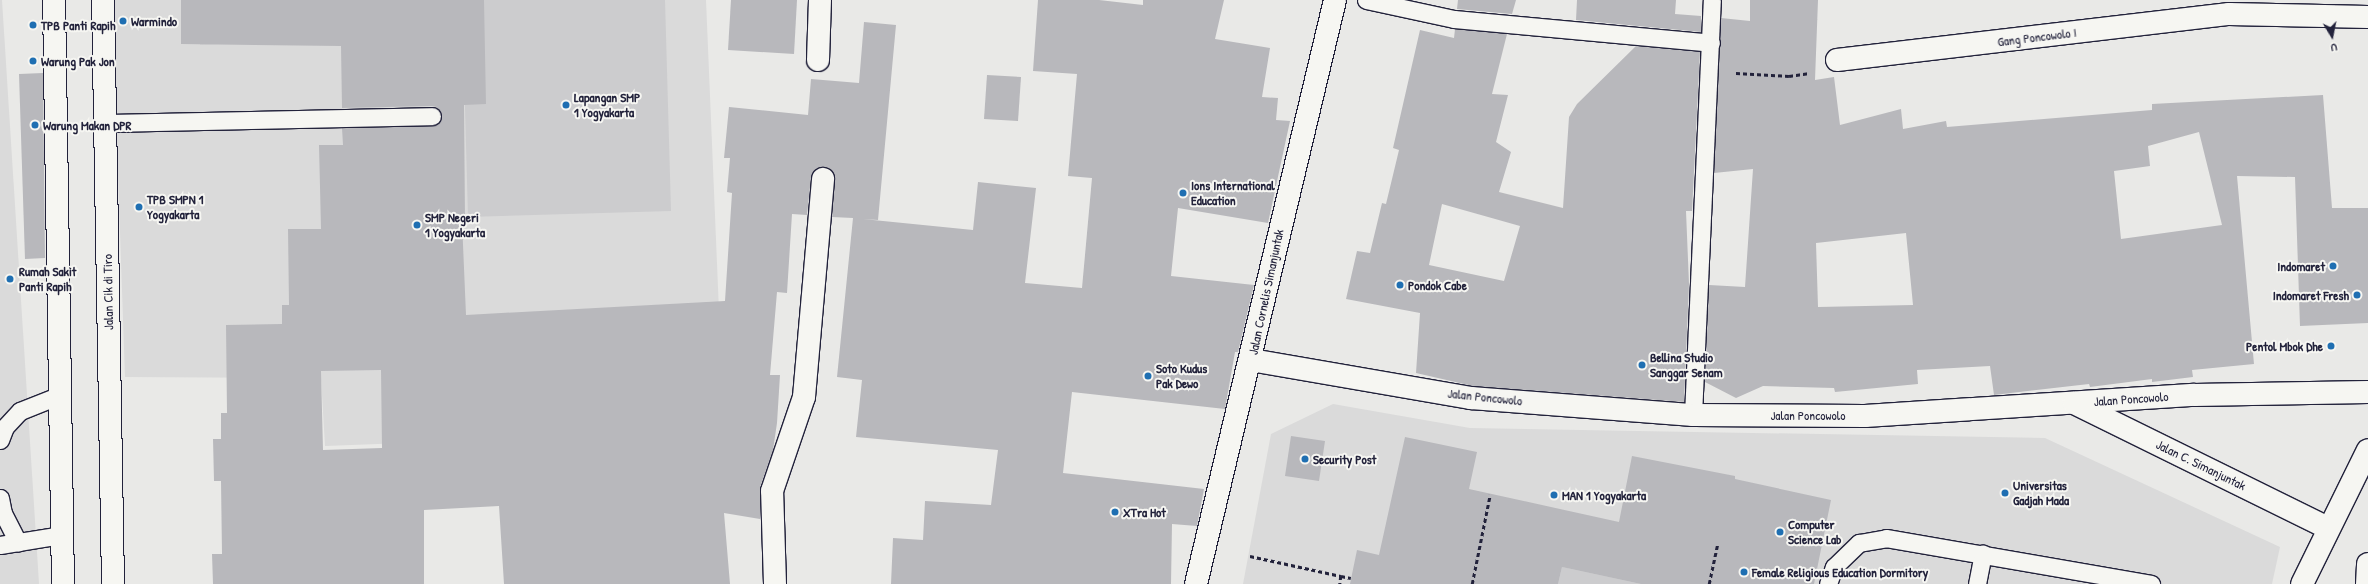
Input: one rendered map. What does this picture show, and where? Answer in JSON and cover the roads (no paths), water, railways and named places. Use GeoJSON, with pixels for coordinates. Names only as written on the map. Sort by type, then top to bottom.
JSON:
{"type":"FeatureCollection","features":[{"type":"Feature","properties":{"kind":"street"},"geometry":{"type":"LineString","coordinates":[[54,0],[63,584]]}},
{"type":"Feature","properties":{"kind":"street","name":"Jalan Cik di Tiro"},"geometry":{"type":"LineString","coordinates":[[103,0],[113,584]]}},
{"type":"Feature","properties":{"kind":"street"},"geometry":{"type":"LineString","coordinates":[[818,60],[820,0]]}},
{"type":"Feature","properties":{"kind":"street","name":"Jalan Cornelis Simanjuntak"},"geometry":{"type":"LineString","coordinates":[[1196,584],[1251,360],[1335,0]]}},
{"type":"Feature","properties":{"kind":"street","name":"Gang Poncowolo I"},"geometry":{"type":"LineString","coordinates":[[1837,60],[2223,8],[2368,17]]}},
{"type":"Feature","properties":{"kind":"street"},"geometry":{"type":"LineString","coordinates":[[776,584],[772,491],[804,397],[823,179]]}},
{"type":"Feature","properties":{"kind":"street","name":"Jalan Poncowolo"},"geometry":{"type":"LineString","coordinates":[[1251,360],[1471,398],[1693,415],[1865,416],[2194,395],[2368,392]]}},
{"type":"Feature","properties":{"kind":"street","name":"Jalan C. Simanjuntak"},"geometry":{"type":"LineString","coordinates":[[2074,403],[2328,528]]}},
{"type":"Feature","properties":{"kind":"street"},"geometry":{"type":"LineString","coordinates":[[2302,584],[2328,528],[2368,450]]}},
{"type":"Feature","properties":{"kind":"street"},"geometry":{"type":"LineString","coordinates":[[2367,584],[2368,564]]}},
{"type":"Feature","properties":{"kind":"lane"},"geometry":{"type":"LineString","coordinates":[[1366,0],[1454,19],[1711,43]]}},
{"type":"Feature","properties":{"kind":"lane"},"geometry":{"type":"LineString","coordinates":[[1693,415],[1710,71],[1712,0]]}},
{"type":"Feature","properties":{"kind":"lane"},"geometry":{"type":"LineString","coordinates":[[105,122],[432,116]]}},
{"type":"Feature","properties":{"kind":"lane"},"geometry":{"type":"LineString","coordinates":[[0,440],[5,427],[20,411],[60,395]]}},
{"type":"Feature","properties":{"kind":"lane"},"geometry":{"type":"LineString","coordinates":[[0,498],[3,513],[18,542]]}},
{"type":"Feature","properties":{"kind":"lane"},"geometry":{"type":"LineString","coordinates":[[0,545],[62,535]]}},
{"type":"Feature","properties":{"kind":"lane"},"geometry":{"type":"LineString","coordinates":[[1828,584],[1834,567],[1859,543],[1886,538],[2151,584]]}},
{"type":"Feature","properties":{"kind":"lane"},"geometry":{"type":"LineString","coordinates":[[1976,584],[1983,554]]}},
{"type":"Feature","properties":{"kind":"place","name":"Warmindo"},"geometry":{"type":"Point","coordinates":[123,21]}},
{"type":"Feature","properties":{"kind":"place","name":"TPB Panti Rapih"},"geometry":{"type":"Point","coordinates":[33,25]}},
{"type":"Feature","properties":{"kind":"place","name":"Warung Pak Jon"},"geometry":{"type":"Point","coordinates":[33,61]}},
{"type":"Feature","properties":{"kind":"place","name":"Lapangan SMP 1 Yogyakarta"},"geometry":{"type":"Point","coordinates":[566,105]}},
{"type":"Feature","properties":{"kind":"place","name":"Warung Makan DPR"},"geometry":{"type":"Point","coordinates":[35,125]}},
{"type":"Feature","properties":{"kind":"place","name":"Ions International Education"},"geometry":{"type":"Point","coordinates":[1183,193]}},
{"type":"Feature","properties":{"kind":"place","name":"TPB SMPN 1 Yogyakarta"},"geometry":{"type":"Point","coordinates":[139,207]}},
{"type":"Feature","properties":{"kind":"place","name":"SMP Negeri 1 Yogyakarta"},"geometry":{"type":"Point","coordinates":[417,225]}},
{"type":"Feature","properties":{"kind":"place","name":"Indomaret"},"geometry":{"type":"Point","coordinates":[2333,266]}},
{"type":"Feature","properties":{"kind":"place","name":"Rumah Sakit Panti Rapih"},"geometry":{"type":"Point","coordinates":[10,279]}},
{"type":"Feature","properties":{"kind":"place","name":"Pondok Cabe"},"geometry":{"type":"Point","coordinates":[1400,285]}},
{"type":"Feature","properties":{"kind":"place","name":"Indomaret Fresh"},"geometry":{"type":"Point","coordinates":[2357,295]}},
{"type":"Feature","properties":{"kind":"place","name":"Pentol Mbok Dhe"},"geometry":{"type":"Point","coordinates":[2331,346]}},
{"type":"Feature","properties":{"kind":"place","name":"Bellina Studio Sanggar Senam"},"geometry":{"type":"Point","coordinates":[1642,365]}},
{"type":"Feature","properties":{"kind":"place","name":"Soto Kudus Pak Dewo"},"geometry":{"type":"Point","coordinates":[1148,376]}},
{"type":"Feature","properties":{"kind":"place","name":"Security Post"},"geometry":{"type":"Point","coordinates":[1305,459]}},
{"type":"Feature","properties":{"kind":"place","name":"Universitas Gadjah Mada"},"geometry":{"type":"Point","coordinates":[2005,493]}},
{"type":"Feature","properties":{"kind":"place","name":"MAN 1 Yogyakarta"},"geometry":{"type":"Point","coordinates":[1554,495]}},
{"type":"Feature","properties":{"kind":"place","name":"XTra Hot"},"geometry":{"type":"Point","coordinates":[1115,512]}},
{"type":"Feature","properties":{"kind":"place","name":"Computer Science Lab"},"geometry":{"type":"Point","coordinates":[1780,532]}},
{"type":"Feature","properties":{"kind":"place","name":"Female Religious Education Dormitory"},"geometry":{"type":"Point","coordinates":[1744,572]}}]}
